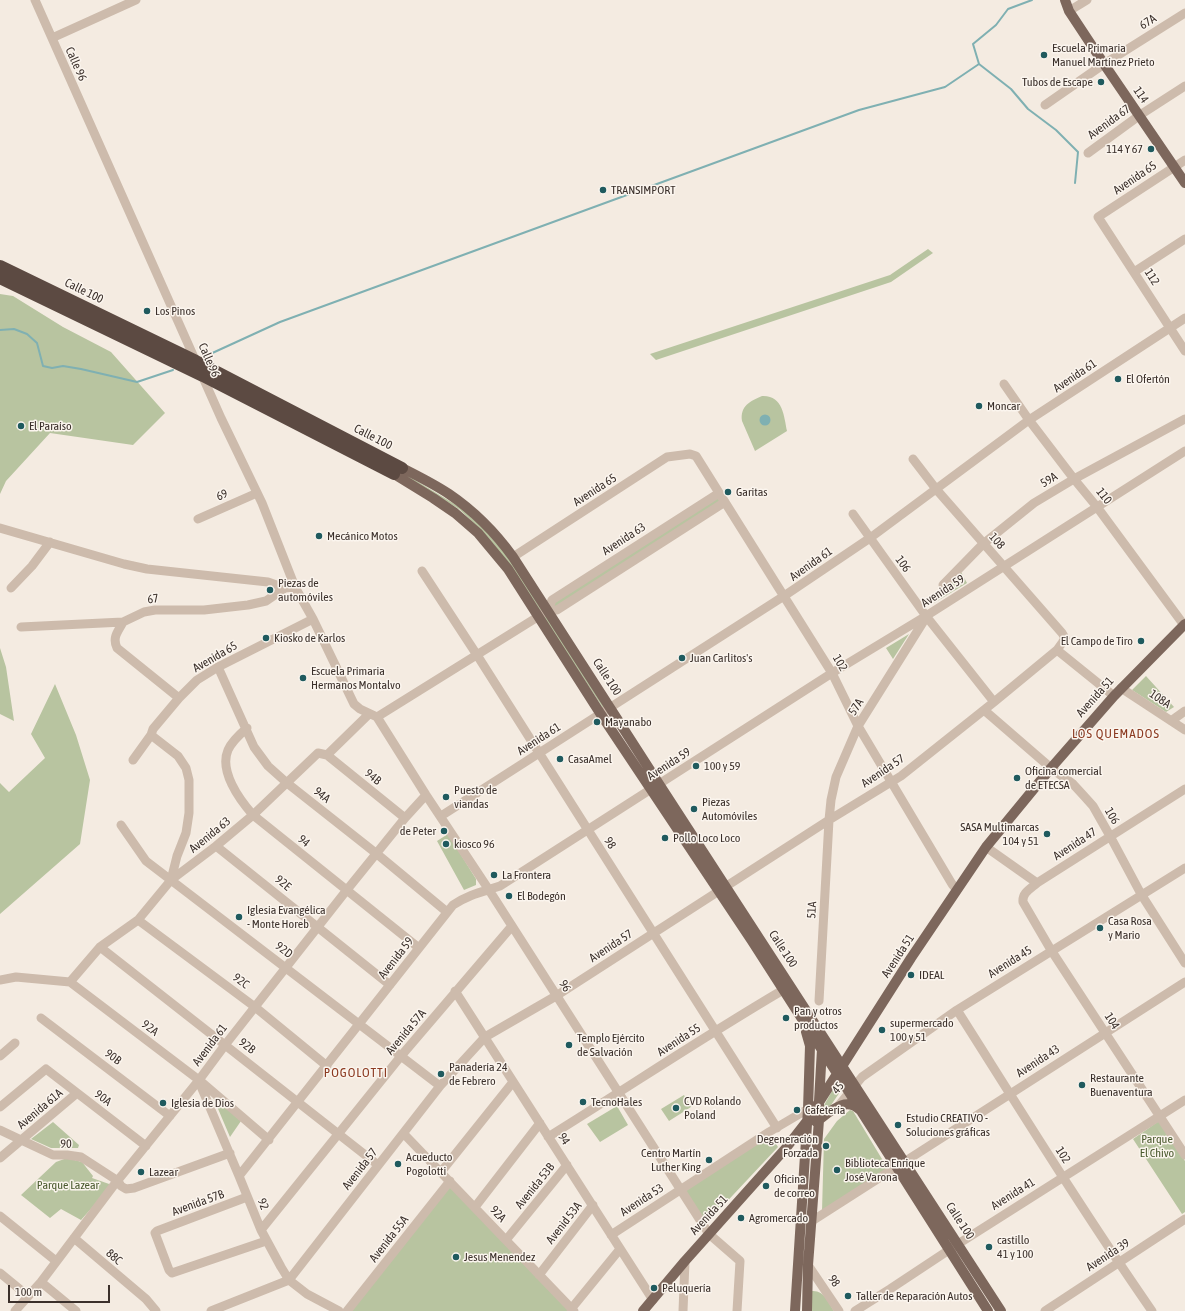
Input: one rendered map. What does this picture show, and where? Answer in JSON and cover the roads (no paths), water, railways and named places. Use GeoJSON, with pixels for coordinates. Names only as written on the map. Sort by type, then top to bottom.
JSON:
{"type":"FeatureCollection","features":[{"type":"Feature","properties":{"kind":"highway","name":"Calle 100"},"geometry":{"type":"LineString","coordinates":[[0,266],[196,361],[398,471]]}},
{"type":"Feature","properties":{"kind":"highway","name":"Calle 100"},"geometry":{"type":"LineString","coordinates":[[0,278],[398,471]]}},
{"type":"Feature","properties":{"kind":"main road","name":"114"},"geometry":{"type":"LineString","coordinates":[[1065,0],[1069,11],[1185,183]]}},
{"type":"Feature","properties":{"kind":"main road","name":"Calle 100"},"geometry":{"type":"LineString","coordinates":[[398,471],[448,493],[472,511],[500,539],[548,610],[610,707],[655,787]]}},
{"type":"Feature","properties":{"kind":"main road","name":"Calle 100"},"geometry":{"type":"LineString","coordinates":[[398,471],[455,513],[478,533],[508,569],[600,713],[655,787],[722,890],[821,1035],[840,1070],[953,1247],[988,1311]]}},
{"type":"Feature","properties":{"kind":"main road","name":"Avenida 51"},"geometry":{"type":"LineString","coordinates":[[643,1311],[685,1261],[807,1125],[819,1101],[986,847],[1051,768],[1121,688],[1184,624]]}},
{"type":"Feature","properties":{"kind":"main road","name":"Calle 100"},"geometry":{"type":"LineString","coordinates":[[722,890],[752,941],[822,1050],[840,1070]]}},
{"type":"Feature","properties":{"kind":"main road"},"geometry":{"type":"LineString","coordinates":[[795,1311],[808,1109],[810,1046],[803,1021]]}},
{"type":"Feature","properties":{"kind":"main road"},"geometry":{"type":"LineString","coordinates":[[821,1035],[833,1048],[838,1051],[844,1051],[855,1046]]}},
{"type":"Feature","properties":{"kind":"main road"},"geometry":{"type":"LineString","coordinates":[[806,1311],[808,1265],[820,1120],[819,1101],[822,1050],[821,1035]]}},
{"type":"Feature","properties":{"kind":"main road","name":"Calle 100"},"geometry":{"type":"LineString","coordinates":[[852,1089],[861,1112],[901,1164]]}},
{"type":"Feature","properties":{"kind":"main road"},"geometry":{"type":"LineString","coordinates":[[807,1125],[820,1120],[837,1107],[844,1104],[854,1106],[861,1112]]}},
{"type":"Feature","properties":{"kind":"main road"},"geometry":{"type":"LineString","coordinates":[[817,1145],[824,1128],[837,1107]]}},
{"type":"Feature","properties":{"kind":"main road"},"geometry":{"type":"LineString","coordinates":[[786,1148],[791,1147],[799,1151],[804,1163]]}},
{"type":"Feature","properties":{"kind":"main road","name":"Calle 100"},"geometry":{"type":"LineString","coordinates":[[953,1247],[1001,1311]]}},
{"type":"Feature","properties":{"kind":"street","name":"Calle 96"},"geometry":{"type":"LineString","coordinates":[[35,0],[221,418],[257,493],[295,587],[313,619],[354,704],[373,716]]}},
{"type":"Feature","properties":{"kind":"street"},"geometry":{"type":"LineString","coordinates":[[52,38],[136,0]]}},
{"type":"Feature","properties":{"kind":"street"},"geometry":{"type":"LineString","coordinates":[[1069,11],[1087,0]]}},
{"type":"Feature","properties":{"kind":"street","name":"67A"},"geometry":{"type":"LineString","coordinates":[[1045,105],[1104,64],[1185,12]]}},
{"type":"Feature","properties":{"kind":"street","name":"Avenida 67"},"geometry":{"type":"LineString","coordinates":[[1088,153],[1140,115],[1185,86]]}},
{"type":"Feature","properties":{"kind":"street","name":"Avenida 65"},"geometry":{"type":"LineString","coordinates":[[1098,217],[1185,160]]}},
{"type":"Feature","properties":{"kind":"street","name":"112"},"geometry":{"type":"LineString","coordinates":[[1098,217],[1185,350]]}},
{"type":"Feature","properties":{"kind":"street"},"geometry":{"type":"LineString","coordinates":[[1134,272],[1185,239]]}},
{"type":"Feature","properties":{"kind":"street","name":"Avenida 61"},"geometry":{"type":"LineString","coordinates":[[441,816],[784,596],[870,538],[1030,420],[1185,318]]}},
{"type":"Feature","properties":{"kind":"street","name":"110"},"geometry":{"type":"LineString","coordinates":[[1004,384],[1184,624]]}},
{"type":"Feature","properties":{"kind":"street","name":"59A"},"geometry":{"type":"LineString","coordinates":[[943,585],[983,544],[1034,503],[1074,479],[1185,419]]}},
{"type":"Feature","properties":{"kind":"street","name":"Avenida 59"},"geometry":{"type":"LineString","coordinates":[[240,1176],[453,905],[476,893],[500,886],[832,673],[1004,567],[1185,451]]}},
{"type":"Feature","properties":{"kind":"street","name":"Avenida 65"},"geometry":{"type":"LineString","coordinates":[[513,557],[667,457],[693,454]]}},
{"type":"Feature","properties":{"kind":"street","name":"102"},"geometry":{"type":"LineString","coordinates":[[693,454],[696,456],[832,673],[858,726],[890,783],[941,867],[957,890]]}},
{"type":"Feature","properties":{"kind":"street","name":"108"},"geometry":{"type":"LineString","coordinates":[[913,459],[936,490],[1065,638]]}},
{"type":"Feature","properties":{"kind":"street","name":"69"},"geometry":{"type":"LineString","coordinates":[[198,519],[257,493]]}},
{"type":"Feature","properties":{"kind":"street","name":"Avenida 63"},"geometry":{"type":"LineString","coordinates":[[70,982],[100,947],[138,920],[171,880],[216,846],[253,815],[318,754],[327,755],[373,716],[538,618],[548,610],[552,600],[719,493]]}},
{"type":"Feature","properties":{"kind":"street","name":"Avenida 63"},"geometry":{"type":"LineString","coordinates":[[548,610],[557,610],[725,502]]}},
{"type":"Feature","properties":{"kind":"street","name":"106"},"geometry":{"type":"LineString","coordinates":[[853,514],[926,616],[994,702]]}},
{"type":"Feature","properties":{"kind":"street"},"geometry":{"type":"LineString","coordinates":[[0,528],[124,564],[147,569],[268,582],[285,588],[295,587]]}},
{"type":"Feature","properties":{"kind":"street"},"geometry":{"type":"LineString","coordinates":[[11,588],[32,566],[50,542]]}},
{"type":"Feature","properties":{"kind":"street","name":"98"},"geometry":{"type":"LineString","coordinates":[[422,571],[477,655],[777,1128]]}},
{"type":"Feature","properties":{"kind":"street","name":"67"},"geometry":{"type":"LineString","coordinates":[[21,627],[123,622],[144,612],[155,610],[204,610],[248,605],[266,601],[285,588]]}},
{"type":"Feature","properties":{"kind":"street","name":"57A"},"geometry":{"type":"LineString","coordinates":[[829,820],[831,800],[836,777],[858,726],[926,616]]}},
{"type":"Feature","properties":{"kind":"street","name":"Avenida 65"},"geometry":{"type":"LineString","coordinates":[[133,760],[153,730],[179,698],[197,680],[313,619]]}},
{"type":"Feature","properties":{"kind":"street"},"geometry":{"type":"LineString","coordinates":[[123,622],[114,638],[117,648],[179,698]]}},
{"type":"Feature","properties":{"kind":"street","name":"Avenida 57"},"geometry":{"type":"LineString","coordinates":[[289,1280],[440,1086],[485,1037],[556,996],[829,820],[901,776],[994,702],[1056,650],[1065,638]]}},
{"type":"Feature","properties":{"kind":"street"},"geometry":{"type":"LineString","coordinates":[[1056,650],[1114,696]]}},
{"type":"Feature","properties":{"kind":"street","name":"94A"},"geometry":{"type":"LineString","coordinates":[[218,668],[247,728],[254,747],[268,766],[447,912]]}},
{"type":"Feature","properties":{"kind":"street","name":"108A"},"geometry":{"type":"LineString","coordinates":[[1121,688],[1185,730]]}},
{"type":"Feature","properties":{"kind":"street","name":"106"},"geometry":{"type":"LineString","coordinates":[[984,710],[1051,768],[1073,784],[1093,806],[1141,894],[1185,963]]}},
{"type":"Feature","properties":{"kind":"street"},"geometry":{"type":"LineString","coordinates":[[1171,721],[1185,710]]}},
{"type":"Feature","properties":{"kind":"street","name":"96"},"geometry":{"type":"LineString","coordinates":[[373,716],[441,816],[709,1234],[740,1261],[738,1311]]}},
{"type":"Feature","properties":{"kind":"street","name":"94"},"geometry":{"type":"LineString","coordinates":[[247,728],[232,743],[228,751],[226,761],[235,792],[241,802],[253,815],[419,948]]}},
{"type":"Feature","properties":{"kind":"street"},"geometry":{"type":"LineString","coordinates":[[151,735],[178,756],[186,768],[189,780],[189,813],[186,833],[177,856],[171,880]]}},
{"type":"Feature","properties":{"kind":"street","name":"94B"},"geometry":{"type":"LineString","coordinates":[[327,755],[405,818]]}},
{"type":"Feature","properties":{"kind":"street","name":"Avenida 47"},"geometry":{"type":"LineString","coordinates":[[1023,898],[1025,894],[1037,883],[1185,789]]}},
{"type":"Feature","properties":{"kind":"street","name":"Avenida 61"},"geometry":{"type":"LineString","coordinates":[[15,1311],[40,1282],[199,1080],[346,890],[405,818],[426,796]]}},
{"type":"Feature","properties":{"kind":"street","name":"51A"},"geometry":{"type":"LineString","coordinates":[[818,1000],[829,820]]}},
{"type":"Feature","properties":{"kind":"street","name":"92D"},"geometry":{"type":"LineString","coordinates":[[121,826],[146,861],[440,1086]]}},
{"type":"Feature","properties":{"kind":"street","name":"92E"},"geometry":{"type":"LineString","coordinates":[[216,846],[390,985]]}},
{"type":"Feature","properties":{"kind":"street"},"geometry":{"type":"LineString","coordinates":[[986,847],[1037,883]]}},
{"type":"Feature","properties":{"kind":"street","name":"Avenida 45"},"geometry":{"type":"LineString","coordinates":[[852,1089],[862,1078],[957,1010],[1185,868]]}},
{"type":"Feature","properties":{"kind":"street","name":"104"},"geometry":{"type":"LineString","coordinates":[[1023,898],[1023,902],[1052,950],[1185,1155]]}},
{"type":"Feature","properties":{"kind":"street","name":"92C"},"geometry":{"type":"LineString","coordinates":[[138,920],[255,1007],[327,1066]]}},
{"type":"Feature","properties":{"kind":"street","name":"Avenida 57A"},"geometry":{"type":"LineString","coordinates":[[261,1230],[401,1056],[512,926]]}},
{"type":"Feature","properties":{"kind":"street","name":"92B"},"geometry":{"type":"LineString","coordinates":[[100,947],[378,1165]]}},
{"type":"Feature","properties":{"kind":"street"},"geometry":{"type":"LineString","coordinates":[[0,980],[16,978],[70,982]]}},
{"type":"Feature","properties":{"kind":"street","name":"92A"},"geometry":{"type":"LineString","coordinates":[[70,982],[199,1080],[269,1140]]}},
{"type":"Feature","properties":{"kind":"street","name":"Avenida 43"},"geometry":{"type":"LineString","coordinates":[[812,1221],[1185,982]]}},
{"type":"Feature","properties":{"kind":"street","name":"Avenida 55"},"geometry":{"type":"LineString","coordinates":[[548,1137],[619,1093],[715,1030],[783,990]]}},
{"type":"Feature","properties":{"kind":"street","name":"94"},"geometry":{"type":"LineString","coordinates":[[455,991],[653,1300]]}},
{"type":"Feature","properties":{"kind":"street","name":"102"},"geometry":{"type":"LineString","coordinates":[[957,1010],[1119,1263],[1152,1311]]}},
{"type":"Feature","properties":{"kind":"street","name":"90B"},"geometry":{"type":"LineString","coordinates":[[41,1018],[170,1116]]}},
{"type":"Feature","properties":{"kind":"street"},"geometry":{"type":"LineString","coordinates":[[0,1056],[15,1043]]}},
{"type":"Feature","properties":{"kind":"street","name":"90A"},"geometry":{"type":"LineString","coordinates":[[0,1107],[46,1069],[146,1146]]}},
{"type":"Feature","properties":{"kind":"street","name":"92"},"geometry":{"type":"LineString","coordinates":[[199,1080],[240,1176],[261,1230],[289,1280],[307,1294],[339,1311]]}},
{"type":"Feature","properties":{"kind":"street"},"geometry":{"type":"LineString","coordinates":[[441,1172],[513,1082]]}},
{"type":"Feature","properties":{"kind":"street","name":"45"},"geometry":{"type":"LineString","coordinates":[[837,1107],[852,1089]]}},
{"type":"Feature","properties":{"kind":"street","name":"Avenida 61A"},"geometry":{"type":"LineString","coordinates":[[0,1158],[77,1093]]}},
{"type":"Feature","properties":{"kind":"street","name":"Avenida 41"},"geometry":{"type":"LineString","coordinates":[[855,1311],[1185,1100]]}},
{"type":"Feature","properties":{"kind":"street","name":"Avenida 53"},"geometry":{"type":"LineString","coordinates":[[611,1235],[819,1101]]}},
{"type":"Feature","properties":{"kind":"street"},"geometry":{"type":"LineString","coordinates":[[475,1207],[540,1123]]}},
{"type":"Feature","properties":{"kind":"street","name":"90"},"geometry":{"type":"LineString","coordinates":[[0,1130],[53,1155],[67,1154],[81,1157],[118,1181],[121,1186],[126,1189],[134,1188],[230,1153]]}},
{"type":"Feature","properties":{"kind":"street","name":"92A"},"geometry":{"type":"LineString","coordinates":[[404,1134],[572,1310]]}},
{"type":"Feature","properties":{"kind":"street","name":"Avenida 53B"},"geometry":{"type":"LineString","coordinates":[[506,1240],[567,1165]]}},
{"type":"Feature","properties":{"kind":"street","name":"Avenida 55A"},"geometry":{"type":"LineString","coordinates":[[347,1311],[450,1181]]}},
{"type":"Feature","properties":{"kind":"street","name":"Avenida 57B"},"geometry":{"type":"LineString","coordinates":[[247,1197],[157,1230],[155,1233],[169,1270],[172,1273],[266,1241]]}},
{"type":"Feature","properties":{"kind":"street","name":"Avenid 53A"},"geometry":{"type":"LineString","coordinates":[[539,1275],[593,1205]]}},
{"type":"Feature","properties":{"kind":"street"},"geometry":{"type":"LineString","coordinates":[[0,1216],[56,1261]]}},
{"type":"Feature","properties":{"kind":"street","name":"Avenida 39"},"geometry":{"type":"LineString","coordinates":[[1045,1311],[1185,1219]]}},
{"type":"Feature","properties":{"kind":"street","name":"88C"},"geometry":{"type":"LineString","coordinates":[[74,1238],[146,1299],[156,1311]]}},
{"type":"Feature","properties":{"kind":"street"},"geometry":{"type":"LineString","coordinates":[[572,1310],[620,1249]]}},
{"type":"Feature","properties":{"kind":"street"},"geometry":{"type":"LineString","coordinates":[[683,1311],[685,1261]]}},
{"type":"Feature","properties":{"kind":"street","name":"98"},"geometry":{"type":"LineString","coordinates":[[808,1265],[839,1311]]}},
{"type":"Feature","properties":{"kind":"street"},"geometry":{"type":"LineString","coordinates":[[0,1273],[28,1296]]}},
{"type":"Feature","properties":{"kind":"street"},"geometry":{"type":"LineString","coordinates":[[671,1278],[679,1276],[684,1280]]}},
{"type":"Feature","properties":{"kind":"street"},"geometry":{"type":"LineString","coordinates":[[211,1311],[289,1280]]}},
{"type":"Feature","properties":{"kind":"street"},"geometry":{"type":"LineString","coordinates":[[40,1282],[76,1311]]}},
{"type":"Feature","properties":{"kind":"water"},"geometry":{"type":"Polygon","coordinates":[[[763,415],[767,415],[769,416],[769,424],[763,425],[760,422],[760,418],[763,415]]]}},
{"type":"Feature","properties":{"kind":"waterway"},"geometry":{"type":"LineString","coordinates":[[1032,0],[1008,9],[996,25],[973,44],[979,64],[1011,89],[1028,109],[1056,130],[1078,152],[1075,183]]}},
{"type":"Feature","properties":{"kind":"waterway"},"geometry":{"type":"LineString","coordinates":[[208,355],[280,322],[859,110],[945,87],[979,64]]}},
{"type":"Feature","properties":{"kind":"waterway"},"geometry":{"type":"LineString","coordinates":[[0,330],[14,329],[27,334],[37,343],[43,366],[52,368],[63,366],[81,369],[137,382],[173,370]]}},
{"type":"Feature","properties":{"kind":"place","name":"Escuela Primaria Manuel Martínez Prieto"},"geometry":{"type":"Point","coordinates":[1044,55]}},
{"type":"Feature","properties":{"kind":"place","name":"Tubos de Escape"},"geometry":{"type":"Point","coordinates":[1101,82]}},
{"type":"Feature","properties":{"kind":"place","name":"114 Y 67"},"geometry":{"type":"Point","coordinates":[1151,149]}},
{"type":"Feature","properties":{"kind":"place","name":"TRANSIMPORT"},"geometry":{"type":"Point","coordinates":[603,190]}},
{"type":"Feature","properties":{"kind":"place","name":"Los Pinos"},"geometry":{"type":"Point","coordinates":[147,311]}},
{"type":"Feature","properties":{"kind":"place","name":"El Ofertón"},"geometry":{"type":"Point","coordinates":[1118,379]}},
{"type":"Feature","properties":{"kind":"place","name":"Moncar"},"geometry":{"type":"Point","coordinates":[979,406]}},
{"type":"Feature","properties":{"kind":"place","name":"El Paraíso"},"geometry":{"type":"Point","coordinates":[21,426]}},
{"type":"Feature","properties":{"kind":"place","name":"Garitas"},"geometry":{"type":"Point","coordinates":[728,492]}},
{"type":"Feature","properties":{"kind":"place","name":"Mecánico Motos"},"geometry":{"type":"Point","coordinates":[319,536]}},
{"type":"Feature","properties":{"kind":"place","name":"Piezas de automóviles"},"geometry":{"type":"Point","coordinates":[270,590]}},
{"type":"Feature","properties":{"kind":"place","name":"Kiosko de Karlos"},"geometry":{"type":"Point","coordinates":[266,638]}},
{"type":"Feature","properties":{"kind":"place","name":"El Campo de Tiro"},"geometry":{"type":"Point","coordinates":[1141,641]}},
{"type":"Feature","properties":{"kind":"place","name":"Juan Carlitos's"},"geometry":{"type":"Point","coordinates":[682,658]}},
{"type":"Feature","properties":{"kind":"place","name":"Escuela Primaria Hermanos Montalvo"},"geometry":{"type":"Point","coordinates":[303,678]}},
{"type":"Feature","properties":{"kind":"place","name":"Mayanabo"},"geometry":{"type":"Point","coordinates":[597,722]}},
{"type":"Feature","properties":{"kind":"place","name":"CasaAmel"},"geometry":{"type":"Point","coordinates":[560,759]}},
{"type":"Feature","properties":{"kind":"place","name":"100 y 59"},"geometry":{"type":"Point","coordinates":[696,766]}},
{"type":"Feature","properties":{"kind":"place","name":"Oficina comercial de ETECSA"},"geometry":{"type":"Point","coordinates":[1017,778]}},
{"type":"Feature","properties":{"kind":"place","name":"Puesto de viandas"},"geometry":{"type":"Point","coordinates":[446,797]}},
{"type":"Feature","properties":{"kind":"place","name":"Piezas Automóviles"},"geometry":{"type":"Point","coordinates":[694,809]}},
{"type":"Feature","properties":{"kind":"place","name":"de Peter"},"geometry":{"type":"Point","coordinates":[444,831]}},
{"type":"Feature","properties":{"kind":"place","name":"SASA Multimarcas 104 y 51"},"geometry":{"type":"Point","coordinates":[1047,834]}},
{"type":"Feature","properties":{"kind":"place","name":"Pollo Loco Loco"},"geometry":{"type":"Point","coordinates":[665,838]}},
{"type":"Feature","properties":{"kind":"place","name":"kiosco 96"},"geometry":{"type":"Point","coordinates":[446,844]}},
{"type":"Feature","properties":{"kind":"place","name":"La Frontera"},"geometry":{"type":"Point","coordinates":[494,875]}},
{"type":"Feature","properties":{"kind":"place","name":"El Bodegón"},"geometry":{"type":"Point","coordinates":[509,896]}},
{"type":"Feature","properties":{"kind":"place","name":"Iglesia Evangélica - Monte Horeb"},"geometry":{"type":"Point","coordinates":[239,917]}},
{"type":"Feature","properties":{"kind":"place","name":"Casa Rosa y Mario"},"geometry":{"type":"Point","coordinates":[1100,928]}},
{"type":"Feature","properties":{"kind":"place","name":"IDEAL"},"geometry":{"type":"Point","coordinates":[911,975]}},
{"type":"Feature","properties":{"kind":"place","name":"Pan y otros productos"},"geometry":{"type":"Point","coordinates":[786,1018]}},
{"type":"Feature","properties":{"kind":"place","name":"supermercado 100 y 51"},"geometry":{"type":"Point","coordinates":[882,1030]}},
{"type":"Feature","properties":{"kind":"place","name":"Templo Ejército de Salvación"},"geometry":{"type":"Point","coordinates":[569,1045]}},
{"type":"Feature","properties":{"kind":"place","name":"Panadería 24 de Febrero"},"geometry":{"type":"Point","coordinates":[441,1074]}},
{"type":"Feature","properties":{"kind":"place","name":"Restaurante Buenaventura"},"geometry":{"type":"Point","coordinates":[1082,1085]}},
{"type":"Feature","properties":{"kind":"place","name":"TecnoHales"},"geometry":{"type":"Point","coordinates":[583,1102]}},
{"type":"Feature","properties":{"kind":"place","name":"Iglesia de Dios"},"geometry":{"type":"Point","coordinates":[163,1103]}},
{"type":"Feature","properties":{"kind":"place","name":"CVD Rolando Poland"},"geometry":{"type":"Point","coordinates":[676,1108]}},
{"type":"Feature","properties":{"kind":"place","name":"Cafetería"},"geometry":{"type":"Point","coordinates":[797,1110]}},
{"type":"Feature","properties":{"kind":"place","name":"Estudio CREATIVO - Soluciones gráficas"},"geometry":{"type":"Point","coordinates":[898,1125]}},
{"type":"Feature","properties":{"kind":"place","name":"Degeneración Forzada"},"geometry":{"type":"Point","coordinates":[826,1146]}},
{"type":"Feature","properties":{"kind":"place","name":"Centro Martín Luther King"},"geometry":{"type":"Point","coordinates":[709,1160]}},
{"type":"Feature","properties":{"kind":"place","name":"Acueducto Pogolotti"},"geometry":{"type":"Point","coordinates":[398,1164]}},
{"type":"Feature","properties":{"kind":"place","name":"Biblioteca Enrique José Varona"},"geometry":{"type":"Point","coordinates":[837,1170]}},
{"type":"Feature","properties":{"kind":"place","name":"Lazear"},"geometry":{"type":"Point","coordinates":[141,1172]}},
{"type":"Feature","properties":{"kind":"place","name":"Oficina de correo"},"geometry":{"type":"Point","coordinates":[766,1186]}},
{"type":"Feature","properties":{"kind":"place","name":"Agromercado"},"geometry":{"type":"Point","coordinates":[741,1218]}},
{"type":"Feature","properties":{"kind":"place","name":"castillo 41 y 100"},"geometry":{"type":"Point","coordinates":[989,1247]}},
{"type":"Feature","properties":{"kind":"place","name":"Jesus Menendez"},"geometry":{"type":"Point","coordinates":[456,1257]}},
{"type":"Feature","properties":{"kind":"place","name":"Peluquería"},"geometry":{"type":"Point","coordinates":[654,1288]}},
{"type":"Feature","properties":{"kind":"place","name":"Taller de Reparación Autos"},"geometry":{"type":"Point","coordinates":[848,1296]}},
{"type":"Feature","properties":{"kind":"district","name":"LOS QUEMADOS"},"geometry":{"type":"Point","coordinates":[1116,734]}},
{"type":"Feature","properties":{"kind":"district","name":"POGOLOTTI"},"geometry":{"type":"Point","coordinates":[356,1073]}},
{"type":"Feature","properties":{"kind":"park label","name":"Parque El Chivo"},"geometry":{"type":"Point","coordinates":[1157,1146]}},
{"type":"Feature","properties":{"kind":"park label","name":"Parque Lazear"},"geometry":{"type":"Point","coordinates":[68,1185]}}]}
